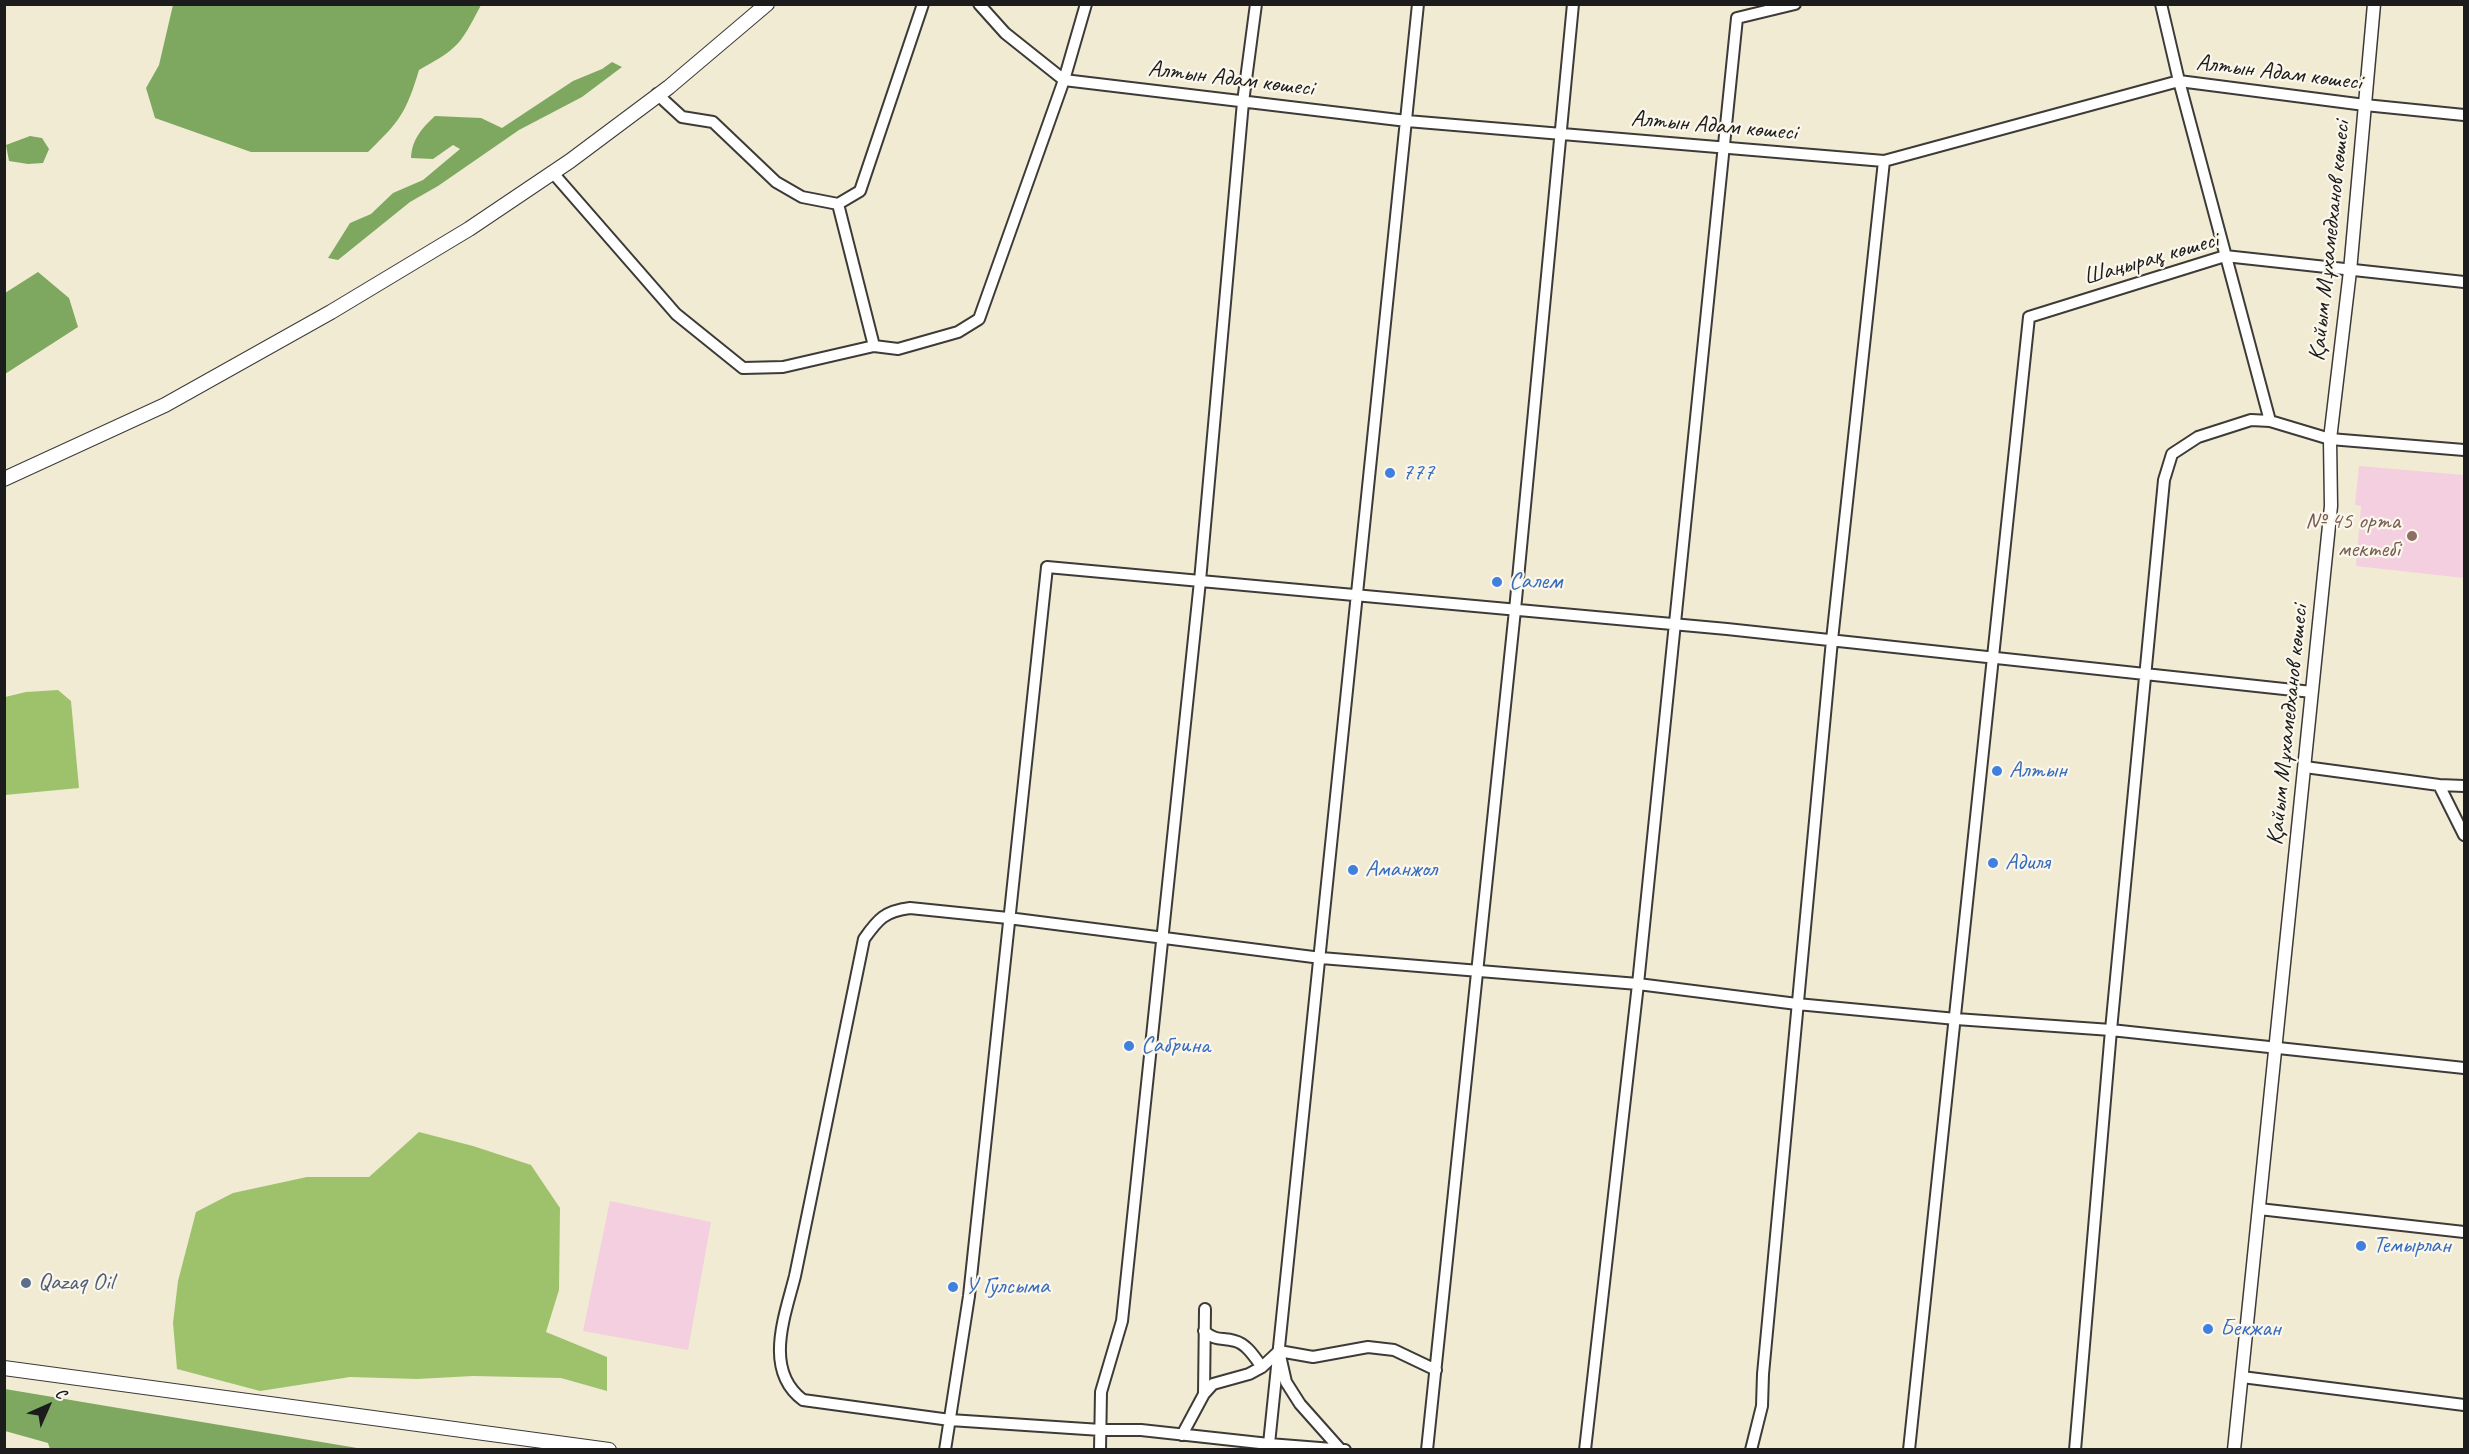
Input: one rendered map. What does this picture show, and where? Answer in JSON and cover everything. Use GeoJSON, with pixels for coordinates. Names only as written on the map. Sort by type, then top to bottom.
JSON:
{"type":"FeatureCollection","features":[{"type":"Feature","properties":{"kind":"main road"},"geometry":{"type":"LineString","coordinates":[[4,479],[165,405],[331,312],[469,229],[553,172],[657,94],[766,4]]}},
{"type":"Feature","properties":{"kind":"main road"},"geometry":{"type":"LineString","coordinates":[[4,1368],[609,1449]]}},
{"type":"Feature","properties":{"kind":"street"},"geometry":{"type":"LineString","coordinates":[[657,94],[682,117],[713,122],[776,182],[802,197],[838,204],[860,191],[923,4]]}},
{"type":"Feature","properties":{"kind":"street"},"geometry":{"type":"LineString","coordinates":[[979,4],[1005,33],[1064,80]]}},
{"type":"Feature","properties":{"kind":"street"},"geometry":{"type":"LineString","coordinates":[[553,172],[676,314],[743,368],[783,367],[874,346],[898,349],[958,332],[979,319],[1064,80],[1086,4]]}},
{"type":"Feature","properties":{"kind":"street"},"geometry":{"type":"LineString","coordinates":[[1100,1449],[1101,1392],[1122,1320],[1200,581],[1243,102],[1256,4]]}},
{"type":"Feature","properties":{"kind":"street"},"geometry":{"type":"LineString","coordinates":[[1269,1444],[1418,4]]}},
{"type":"Feature","properties":{"kind":"street"},"geometry":{"type":"LineString","coordinates":[[1427,1449],[1515,610],[1573,4]]}},
{"type":"Feature","properties":{"kind":"street"},"geometry":{"type":"LineString","coordinates":[[1585,1449],[1638,984],[1737,18],[1795,4]]}},
{"type":"Feature","properties":{"kind":"street"},"geometry":{"type":"LineString","coordinates":[[2161,4],[2179,81],[2270,421]]}},
{"type":"Feature","properties":{"kind":"street","name":"Қайым Мұхамедханов көшесі"},"geometry":{"type":"LineString","coordinates":[[2234,1449],[2331,506],[2330,439],[2350,271],[2374,4]]}},
{"type":"Feature","properties":{"kind":"street","name":"Алтын Адам көшесі"},"geometry":{"type":"LineString","coordinates":[[1064,80],[1407,121],[1884,161],[2179,81],[2464,115]]}},
{"type":"Feature","properties":{"kind":"street"},"geometry":{"type":"LineString","coordinates":[[1750,1449],[1762,1406],[1763,1374],[1832,640],[1884,161]]}},
{"type":"Feature","properties":{"kind":"street"},"geometry":{"type":"LineString","coordinates":[[838,204],[874,346]]}},
{"type":"Feature","properties":{"kind":"street","name":"Шаңырақ көшесі"},"geometry":{"type":"LineString","coordinates":[[1991,657],[2029,316],[2225,256],[2464,282]]}},
{"type":"Feature","properties":{"kind":"street"},"geometry":{"type":"LineString","coordinates":[[2075,1449],[2111,1030],[2145,674],[2164,480],[2172,454],[2198,437],[2251,420],[2270,421],[2330,439],[2464,450]]}},
{"type":"Feature","properties":{"kind":"street"},"geometry":{"type":"LineString","coordinates":[[945,1449],[969,1296],[1047,567],[1674,624],[2312,692]]}},
{"type":"Feature","properties":{"kind":"street"},"geometry":{"type":"LineString","coordinates":[[1909,1449],[1956,1019],[1991,657]]}},
{"type":"Feature","properties":{"kind":"street"},"geometry":{"type":"LineString","coordinates":[[2304,767],[2439,785],[2464,786]]}},
{"type":"Feature","properties":{"kind":"street"},"geometry":{"type":"LineString","coordinates":[[2439,785],[2464,835]]}},
{"type":"Feature","properties":{"kind":"street"},"geometry":{"type":"LineString","coordinates":[[1345,1449],[1269,1444],[1141,1430],[1101,1430],[950,1420],[803,1401],[791,1392],[782,1370],[781,1331],[795,1276],[864,939],[878,920],[896,910],[910,908],[1008,918],[1321,958],[1638,984],[1797,1004],[1956,1019],[2111,1030],[2464,1068]]}},
{"type":"Feature","properties":{"kind":"street"},"geometry":{"type":"LineString","coordinates":[[2259,1209],[2464,1232]]}},
{"type":"Feature","properties":{"kind":"street"},"geometry":{"type":"LineString","coordinates":[[1204,1394],[1205,1309]]}},
{"type":"Feature","properties":{"kind":"street"},"geometry":{"type":"LineString","coordinates":[[1204,1330],[1214,1338],[1233,1340],[1242,1344],[1262,1366]]}},
{"type":"Feature","properties":{"kind":"street"},"geometry":{"type":"LineString","coordinates":[[1279,1351],[1313,1357],[1368,1347],[1395,1350],[1436,1370]]}},
{"type":"Feature","properties":{"kind":"street"},"geometry":{"type":"LineString","coordinates":[[1182,1435],[1204,1394],[1213,1384],[1249,1374],[1279,1351]]}},
{"type":"Feature","properties":{"kind":"street"},"geometry":{"type":"LineString","coordinates":[[1279,1351],[1286,1382],[1300,1404],[1340,1449]]}},
{"type":"Feature","properties":{"kind":"street"},"geometry":{"type":"LineString","coordinates":[[2242,1377],[2464,1405]]}},
{"type":"Feature","properties":{"kind":"shaded area","name":"№ 45 орта мектебі"},"geometry":{"type":"Polygon","coordinates":[[[2359,466],[2464,475],[2464,578],[2356,566],[2361,506],[2355,505],[2359,466]]]}},
{"type":"Feature","properties":{"kind":"shaded area"},"geometry":{"type":"Polygon","coordinates":[[[610,1201],[711,1222],[688,1350],[583,1331],[610,1201]]]}},
{"type":"Feature","properties":{"kind":"green space"},"geometry":{"type":"Polygon","coordinates":[[[173,4],[481,5],[457,44],[443,56],[419,70],[401,116],[368,152],[251,152],[155,118],[146,88],[159,65],[173,4]]]}},
{"type":"Feature","properties":{"kind":"green space"},"geometry":{"type":"Polygon","coordinates":[[[612,62],[622,67],[582,97],[519,130],[438,186],[410,202],[338,260],[328,258],[350,223],[371,214],[393,193],[423,180],[460,149],[453,145],[433,159],[411,158],[418,134],[435,116],[481,118],[502,128],[573,81],[602,69],[612,62]]]}},
{"type":"Feature","properties":{"kind":"green space"},"geometry":{"type":"Polygon","coordinates":[[[30,136],[42,138],[49,149],[43,163],[28,164],[9,161],[6,145],[30,136]]]}},
{"type":"Feature","properties":{"kind":"green space"},"geometry":{"type":"Polygon","coordinates":[[[38,272],[69,298],[78,327],[5,374],[5,293],[38,272]]]}},
{"type":"Feature","properties":{"kind":"green space"},"geometry":{"type":"Polygon","coordinates":[[[58,690],[71,701],[79,788],[5,795],[5,697],[26,692],[58,690]]]}},
{"type":"Feature","properties":{"kind":"green space"},"geometry":{"type":"Polygon","coordinates":[[[419,1132],[473,1146],[531,1165],[560,1208],[559,1290],[546,1332],[607,1357],[607,1391],[561,1378],[473,1376],[417,1379],[350,1377],[260,1391],[177,1369],[173,1323],[178,1281],[196,1212],[233,1193],[307,1177],[369,1177],[419,1132]]]}},
{"type":"Feature","properties":{"kind":"green space"},"geometry":{"type":"Polygon","coordinates":[[[4,1389],[363,1449],[50,1449],[48,1443],[5,1431],[4,1389]]]}},
{"type":"Feature","properties":{"kind":"place","name":"777"},"geometry":{"type":"Point","coordinates":[1390,473]}},
{"type":"Feature","properties":{"kind":"place","name":"№ 45 орта мектебі"},"geometry":{"type":"Point","coordinates":[2412,536]}},
{"type":"Feature","properties":{"kind":"place","name":"Салем"},"geometry":{"type":"Point","coordinates":[1497,582]}},
{"type":"Feature","properties":{"kind":"place","name":"Алтын"},"geometry":{"type":"Point","coordinates":[1997,771]}},
{"type":"Feature","properties":{"kind":"place","name":"Адиля"},"geometry":{"type":"Point","coordinates":[1993,863]}},
{"type":"Feature","properties":{"kind":"place","name":"Аманжол"},"geometry":{"type":"Point","coordinates":[1353,870]}},
{"type":"Feature","properties":{"kind":"place","name":"Сабрина"},"geometry":{"type":"Point","coordinates":[1129,1046]}},
{"type":"Feature","properties":{"kind":"place","name":"Темырлан"},"geometry":{"type":"Point","coordinates":[2361,1246]}},
{"type":"Feature","properties":{"kind":"place","name":"Qazaq Oil"},"geometry":{"type":"Point","coordinates":[26,1283]}},
{"type":"Feature","properties":{"kind":"place","name":"У Гулсыма"},"geometry":{"type":"Point","coordinates":[953,1287]}},
{"type":"Feature","properties":{"kind":"place","name":"Бекжан"},"geometry":{"type":"Point","coordinates":[2208,1329]}}]}
